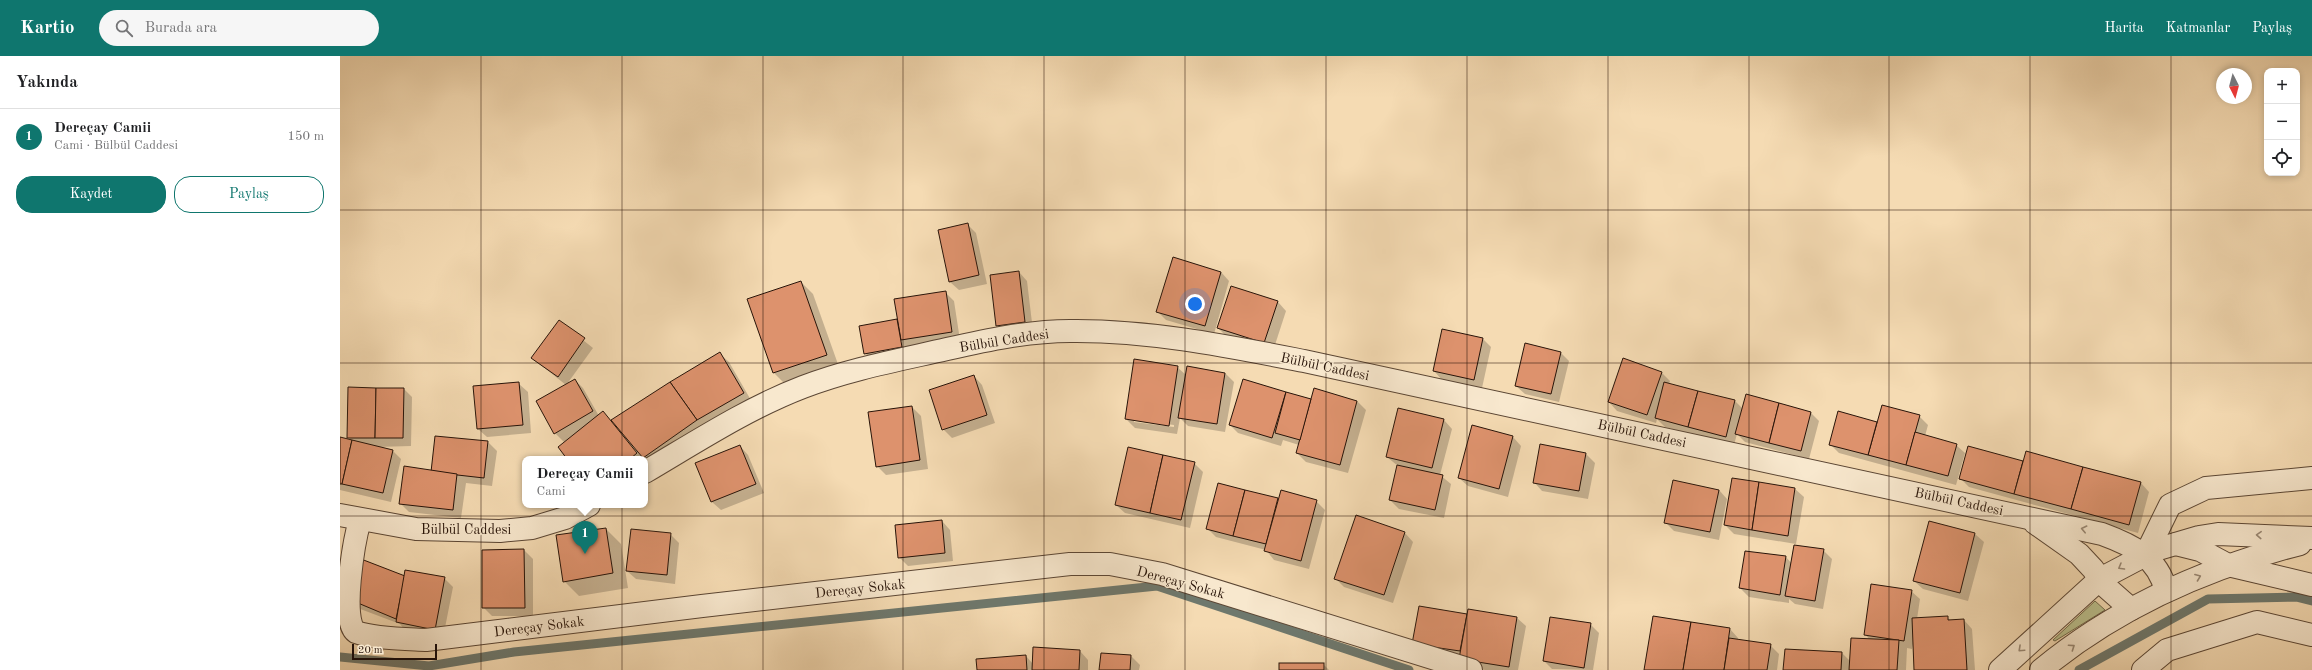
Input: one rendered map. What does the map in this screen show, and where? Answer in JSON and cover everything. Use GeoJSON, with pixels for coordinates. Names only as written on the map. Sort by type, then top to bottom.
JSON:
{"type":"FeatureCollection","features":[{"type":"Feature","properties":{"kind":"street","name":"Bülbül Caddesi"},"geometry":{"type":"LineString","coordinates":[[648,470],[766,403],[811,385],[852,372],[984,341],[1070,331],[1116,333],[1227,346],[1304,360],[2020,514],[2102,534],[2134,546],[2146,554]]}},
{"type":"Feature","properties":{"kind":"street"},"geometry":{"type":"LineString","coordinates":[[2146,554],[2170,506],[2206,488],[2312,478]]}},
{"type":"Feature","properties":{"kind":"street","name":"Bülbül Caddesi"},"geometry":{"type":"LineString","coordinates":[[350,517],[416,529],[500,531],[532,528],[565,518],[583,508]]}},
{"type":"Feature","properties":{"kind":"street","name":"Bülbül Caddesi"},"geometry":{"type":"LineString","coordinates":[[2020,514],[2067,544],[2085,560],[2112,594],[2131,609]]}},
{"type":"Feature","properties":{"kind":"street","name":"Dereçay Sokak"},"geometry":{"type":"LineString","coordinates":[[350,517],[347,569],[342,601],[346,621],[355,632],[396,639],[426,640],[702,606],[1055,566],[1110,564],[1162,574],[1470,670]]}},
{"type":"Feature","properties":{"kind":"street"},"geometry":{"type":"LineString","coordinates":[[2000,670],[2100,580],[2146,554],[2175,544],[2218,534],[2312,540]]}},
{"type":"Feature","properties":{"kind":"street"},"geometry":{"type":"LineString","coordinates":[[2041,670],[2112,620],[2166,591],[2228,565],[2260,554],[2312,540]]}},
{"type":"Feature","properties":{"kind":"street"},"geometry":{"type":"LineString","coordinates":[[2175,544],[2200,550],[2228,565],[2312,585]]}},
{"type":"Feature","properties":{"kind":"street"},"geometry":{"type":"LineString","coordinates":[[2146,554],[2161,573],[2166,591]]}},
{"type":"Feature","properties":{"kind":"street"},"geometry":{"type":"LineString","coordinates":[[2143,670],[2167,650],[2257,622],[2312,635]]}},
{"type":"Feature","properties":{"kind":"green space"},"geometry":{"type":"Polygon","coordinates":[[[2095,601],[2105,610],[2055,641],[2053,640],[2095,601]]]}},
{"type":"Feature","properties":{"kind":"building"},"geometry":{"type":"Polygon","coordinates":[[[968,223],[979,275],[949,282],[938,230],[968,223]]]}},
{"type":"Feature","properties":{"kind":"building"},"geometry":{"type":"Polygon","coordinates":[[[1173,257],[1221,272],[1205,326],[1156,312],[1173,257]]]}},
{"type":"Feature","properties":{"kind":"building"},"geometry":{"type":"Polygon","coordinates":[[[1019,271],[1025,322],[996,326],[990,275],[1019,271]]]}},
{"type":"Feature","properties":{"kind":"building"},"geometry":{"type":"Polygon","coordinates":[[[801,281],[827,355],[773,373],[747,299],[801,281]]]}},
{"type":"Feature","properties":{"kind":"building"},"geometry":{"type":"Polygon","coordinates":[[[1231,286],[1278,301],[1264,343],[1217,328],[1231,286]]]}},
{"type":"Feature","properties":{"kind":"building"},"geometry":{"type":"Polygon","coordinates":[[[946,291],[952,332],[901,340],[894,299],[946,291]]]}},
{"type":"Feature","properties":{"kind":"building"},"geometry":{"type":"Polygon","coordinates":[[[897,319],[902,347],[864,354],[859,326],[897,319]]]}},
{"type":"Feature","properties":{"kind":"building"},"geometry":{"type":"Polygon","coordinates":[[[559,320],[585,338],[558,377],[531,358],[559,320]]]}},
{"type":"Feature","properties":{"kind":"building"},"geometry":{"type":"Polygon","coordinates":[[[1442,329],[1483,338],[1474,380],[1433,371],[1442,329]]]}},
{"type":"Feature","properties":{"kind":"building"},"geometry":{"type":"Polygon","coordinates":[[[1525,343],[1561,352],[1551,394],[1515,386],[1525,343]]]}},
{"type":"Feature","properties":{"kind":"building"},"geometry":{"type":"Polygon","coordinates":[[[720,352],[744,393],[697,420],[670,382],[720,352]]]}},
{"type":"Feature","properties":{"kind":"building"},"geometry":{"type":"Polygon","coordinates":[[[1623,358],[1662,372],[1647,415],[1608,402],[1623,358]]]}},
{"type":"Feature","properties":{"kind":"building"},"geometry":{"type":"Polygon","coordinates":[[[1134,359],[1178,366],[1169,426],[1125,419],[1134,359]]]}},
{"type":"Feature","properties":{"kind":"building"},"geometry":{"type":"Polygon","coordinates":[[[1187,366],[1225,373],[1217,424],[1178,418],[1187,366]]]}},
{"type":"Feature","properties":{"kind":"building"},"geometry":{"type":"Polygon","coordinates":[[[974,375],[987,415],[942,430],[929,390],[974,375]]]}},
{"type":"Feature","properties":{"kind":"building"},"geometry":{"type":"Polygon","coordinates":[[[575,379],[593,411],[554,434],[536,401],[575,379]]]}},
{"type":"Feature","properties":{"kind":"building"},"geometry":{"type":"Polygon","coordinates":[[[1243,379],[1286,392],[1272,438],[1229,425],[1243,379]]]}},
{"type":"Feature","properties":{"kind":"building"},"geometry":{"type":"Polygon","coordinates":[[[519,382],[523,425],[477,429],[473,386],[519,382]]]}},
{"type":"Feature","properties":{"kind":"building"},"geometry":{"type":"Polygon","coordinates":[[[670,382],[697,420],[646,456],[641,456],[611,420],[670,382]]]}},
{"type":"Feature","properties":{"kind":"building"},"geometry":{"type":"Polygon","coordinates":[[[1664,382],[1698,391],[1688,427],[1655,418],[1664,382]]]}},
{"type":"Feature","properties":{"kind":"building"},"geometry":{"type":"Polygon","coordinates":[[[348,387],[376,388],[375,438],[347,438],[348,387]]]}},
{"type":"Feature","properties":{"kind":"building"},"geometry":{"type":"Polygon","coordinates":[[[376,388],[404,388],[403,438],[375,438],[376,388]]]}},
{"type":"Feature","properties":{"kind":"building"},"geometry":{"type":"Polygon","coordinates":[[[1314,388],[1357,401],[1340,465],[1296,453],[1314,388]]]}},
{"type":"Feature","properties":{"kind":"building"},"geometry":{"type":"Polygon","coordinates":[[[1698,391],[1735,400],[1726,437],[1688,427],[1698,391]]]}},
{"type":"Feature","properties":{"kind":"building"},"geometry":{"type":"Polygon","coordinates":[[[1286,392],[1311,399],[1300,440],[1275,433],[1286,392]]]}},
{"type":"Feature","properties":{"kind":"building"},"geometry":{"type":"Polygon","coordinates":[[[1746,394],[1779,403],[1769,443],[1735,434],[1746,394]]]}},
{"type":"Feature","properties":{"kind":"building"},"geometry":{"type":"Polygon","coordinates":[[[1779,403],[1811,412],[1801,451],[1769,443],[1779,403]]]}},
{"type":"Feature","properties":{"kind":"building"},"geometry":{"type":"Polygon","coordinates":[[[1882,405],[1920,415],[1906,465],[1868,455],[1882,405]]]}},
{"type":"Feature","properties":{"kind":"building"},"geometry":{"type":"Polygon","coordinates":[[[912,406],[920,460],[876,467],[868,412],[912,406]]]}},
{"type":"Feature","properties":{"kind":"building"},"geometry":{"type":"Polygon","coordinates":[[[1398,408],[1444,419],[1432,468],[1386,457],[1398,408]]]}},
{"type":"Feature","properties":{"kind":"building"},"geometry":{"type":"Polygon","coordinates":[[[603,411],[637,453],[634,456],[565,456],[558,447],[603,411]]]}},
{"type":"Feature","properties":{"kind":"building"},"geometry":{"type":"Polygon","coordinates":[[[1838,411],[1877,422],[1868,455],[1829,445],[1838,411]]]}},
{"type":"Feature","properties":{"kind":"building"},"geometry":{"type":"Polygon","coordinates":[[[1472,425],[1513,436],[1499,489],[1458,478],[1472,425]]]}},
{"type":"Feature","properties":{"kind":"building"},"geometry":{"type":"Polygon","coordinates":[[[1915,432],[1957,444],[1948,476],[1906,465],[1915,432]]]}},
{"type":"Feature","properties":{"kind":"building"},"geometry":{"type":"Polygon","coordinates":[[[435,436],[488,441],[484,478],[431,472],[435,436]]]}},
{"type":"Feature","properties":{"kind":"building"},"geometry":{"type":"Polygon","coordinates":[[[340,437],[352,440],[342,484],[340,484],[340,437]]]}},
{"type":"Feature","properties":{"kind":"building"},"geometry":{"type":"Polygon","coordinates":[[[352,440],[393,450],[383,493],[342,484],[352,440]]]}},
{"type":"Feature","properties":{"kind":"building"},"geometry":{"type":"Polygon","coordinates":[[[1540,444],[1586,453],[1579,491],[1533,483],[1540,444]]]}},
{"type":"Feature","properties":{"kind":"building"},"geometry":{"type":"Polygon","coordinates":[[[740,445],[756,484],[711,502],[695,463],[740,445]]]}},
{"type":"Feature","properties":{"kind":"building"},"geometry":{"type":"Polygon","coordinates":[[[1968,446],[2023,461],[2014,494],[1959,479],[1968,446]]]}},
{"type":"Feature","properties":{"kind":"building"},"geometry":{"type":"Polygon","coordinates":[[[1128,447],[1163,455],[1150,513],[1115,505],[1128,447]]]}},
{"type":"Feature","properties":{"kind":"building"},"geometry":{"type":"Polygon","coordinates":[[[2026,451],[2083,467],[2071,509],[2014,494],[2026,451]]]}},
{"type":"Feature","properties":{"kind":"building"},"geometry":{"type":"Polygon","coordinates":[[[1163,455],[1195,462],[1181,520],[1150,513],[1163,455]]]}},
{"type":"Feature","properties":{"kind":"building"},"geometry":{"type":"Polygon","coordinates":[[[1397,465],[1443,475],[1435,510],[1389,500],[1397,465]]]}},
{"type":"Feature","properties":{"kind":"building"},"geometry":{"type":"Polygon","coordinates":[[[404,466],[457,474],[453,510],[399,504],[404,466]]]}},
{"type":"Feature","properties":{"kind":"building"},"geometry":{"type":"Polygon","coordinates":[[[2083,467],[2141,482],[2129,525],[2071,509],[2083,467]]]}},
{"type":"Feature","properties":{"kind":"building"},"geometry":{"type":"Polygon","coordinates":[[[1732,478],[1759,482],[1752,530],[1724,525],[1732,478]]]}},
{"type":"Feature","properties":{"kind":"building"},"geometry":{"type":"Polygon","coordinates":[[[1673,480],[1719,490],[1710,532],[1664,523],[1673,480]]]}},
{"type":"Feature","properties":{"kind":"building"},"geometry":{"type":"Polygon","coordinates":[[[1759,482],[1795,488],[1788,536],[1752,530],[1759,482]]]}},
{"type":"Feature","properties":{"kind":"building"},"geometry":{"type":"Polygon","coordinates":[[[1218,483],[1245,490],[1233,536],[1206,529],[1218,483]]]}},
{"type":"Feature","properties":{"kind":"building"},"geometry":{"type":"Polygon","coordinates":[[[1245,490],[1278,498],[1266,544],[1233,536],[1245,490]]]}},
{"type":"Feature","properties":{"kind":"building"},"geometry":{"type":"Polygon","coordinates":[[[1281,490],[1317,500],[1301,561],[1264,551],[1281,490]]]}},
{"type":"Feature","properties":{"kind":"building"},"geometry":{"type":"Polygon","coordinates":[[[1356,515],[1405,532],[1384,595],[1334,579],[1356,515]]]}},
{"type":"Feature","properties":{"kind":"building"},"geometry":{"type":"Polygon","coordinates":[[[942,520],[945,553],[898,558],[895,525],[942,520]]]}},
{"type":"Feature","properties":{"kind":"building"},"geometry":{"type":"Polygon","coordinates":[[[1929,521],[1975,533],[1960,593],[1913,581],[1929,521]]]}},
{"type":"Feature","properties":{"kind":"building"},"geometry":{"type":"Polygon","coordinates":[[[606,528],[613,573],[563,582],[556,535],[606,528]]]}},
{"type":"Feature","properties":{"kind":"building"},"geometry":{"type":"Polygon","coordinates":[[[631,529],[671,533],[667,575],[626,571],[631,529]]]}},
{"type":"Feature","properties":{"kind":"building"},"geometry":{"type":"Polygon","coordinates":[[[1794,545],[1824,549],[1815,601],[1785,596],[1794,545]]]}},
{"type":"Feature","properties":{"kind":"building"},"geometry":{"type":"Polygon","coordinates":[[[524,549],[525,608],[482,608],[482,550],[524,549]]]}},
{"type":"Feature","properties":{"kind":"building"},"geometry":{"type":"Polygon","coordinates":[[[1745,551],[1786,556],[1780,595],[1739,588],[1745,551]]]}},
{"type":"Feature","properties":{"kind":"building"},"geometry":{"type":"Polygon","coordinates":[[[361,559],[405,576],[396,619],[346,598],[361,559]]]}},
{"type":"Feature","properties":{"kind":"building"},"geometry":{"type":"Polygon","coordinates":[[[405,570],[445,577],[435,630],[396,622],[405,570]]]}},
{"type":"Feature","properties":{"kind":"building"},"geometry":{"type":"Polygon","coordinates":[[[1871,584],[1912,590],[1904,641],[1864,635],[1871,584]]]}},
{"type":"Feature","properties":{"kind":"building"},"geometry":{"type":"Polygon","coordinates":[[[1419,606],[1467,614],[1460,651],[1412,644],[1419,606]]]}},
{"type":"Feature","properties":{"kind":"building"},"geometry":{"type":"Polygon","coordinates":[[[1468,609],[1517,617],[1509,667],[1459,659],[1468,609]]]}},
{"type":"Feature","properties":{"kind":"building"},"geometry":{"type":"Polygon","coordinates":[[[1653,616],[1691,622],[1683,670],[1644,670],[1653,616]]]}},
{"type":"Feature","properties":{"kind":"building"},"geometry":{"type":"Polygon","coordinates":[[[1948,616],[1948,620],[1964,619],[1967,670],[1914,670],[1912,618],[1948,616]]]}},
{"type":"Feature","properties":{"kind":"building"},"geometry":{"type":"Polygon","coordinates":[[[1550,617],[1591,623],[1584,668],[1543,661],[1550,617]]]}},
{"type":"Feature","properties":{"kind":"building"},"geometry":{"type":"Polygon","coordinates":[[[1691,622],[1730,628],[1724,670],[1683,670],[1691,622]]]}},
{"type":"Feature","properties":{"kind":"building"},"geometry":{"type":"Polygon","coordinates":[[[1729,638],[1771,644],[1767,670],[1724,670],[1729,638]]]}},
{"type":"Feature","properties":{"kind":"building"},"geometry":{"type":"Polygon","coordinates":[[[1851,638],[1899,640],[1897,670],[1849,670],[1851,638]]]}},
{"type":"Feature","properties":{"kind":"building"},"geometry":{"type":"Polygon","coordinates":[[[1033,647],[1080,650],[1079,670],[1032,670],[1033,647]]]}},
{"type":"Feature","properties":{"kind":"building"},"geometry":{"type":"Polygon","coordinates":[[[1785,649],[1842,652],[1841,670],[1783,670],[1785,649]]]}},
{"type":"Feature","properties":{"kind":"building"},"geometry":{"type":"Polygon","coordinates":[[[1101,653],[1131,655],[1130,670],[1099,670],[1101,653]]]}},
{"type":"Feature","properties":{"kind":"building"},"geometry":{"type":"Polygon","coordinates":[[[1026,655],[1027,670],[977,670],[976,659],[1026,655]]]}},
{"type":"Feature","properties":{"kind":"building"},"geometry":{"type":"Polygon","coordinates":[[[1279,663],[1324,663],[1324,670],[1279,670],[1279,663]]]}},
{"type":"Feature","properties":{"kind":"waterway"},"geometry":{"type":"LineString","coordinates":[[340,657],[429,666],[514,652],[1157,586],[1409,670]]}},
{"type":"Feature","properties":{"kind":"waterway"},"geometry":{"type":"LineString","coordinates":[[2079,670],[2208,599],[2296,597],[2312,601]]}},
{"type":"Feature","properties":{"kind":"place","name":"Dereçay Camii"},"geometry":{"type":"Point","coordinates":[585,554]}}]}
